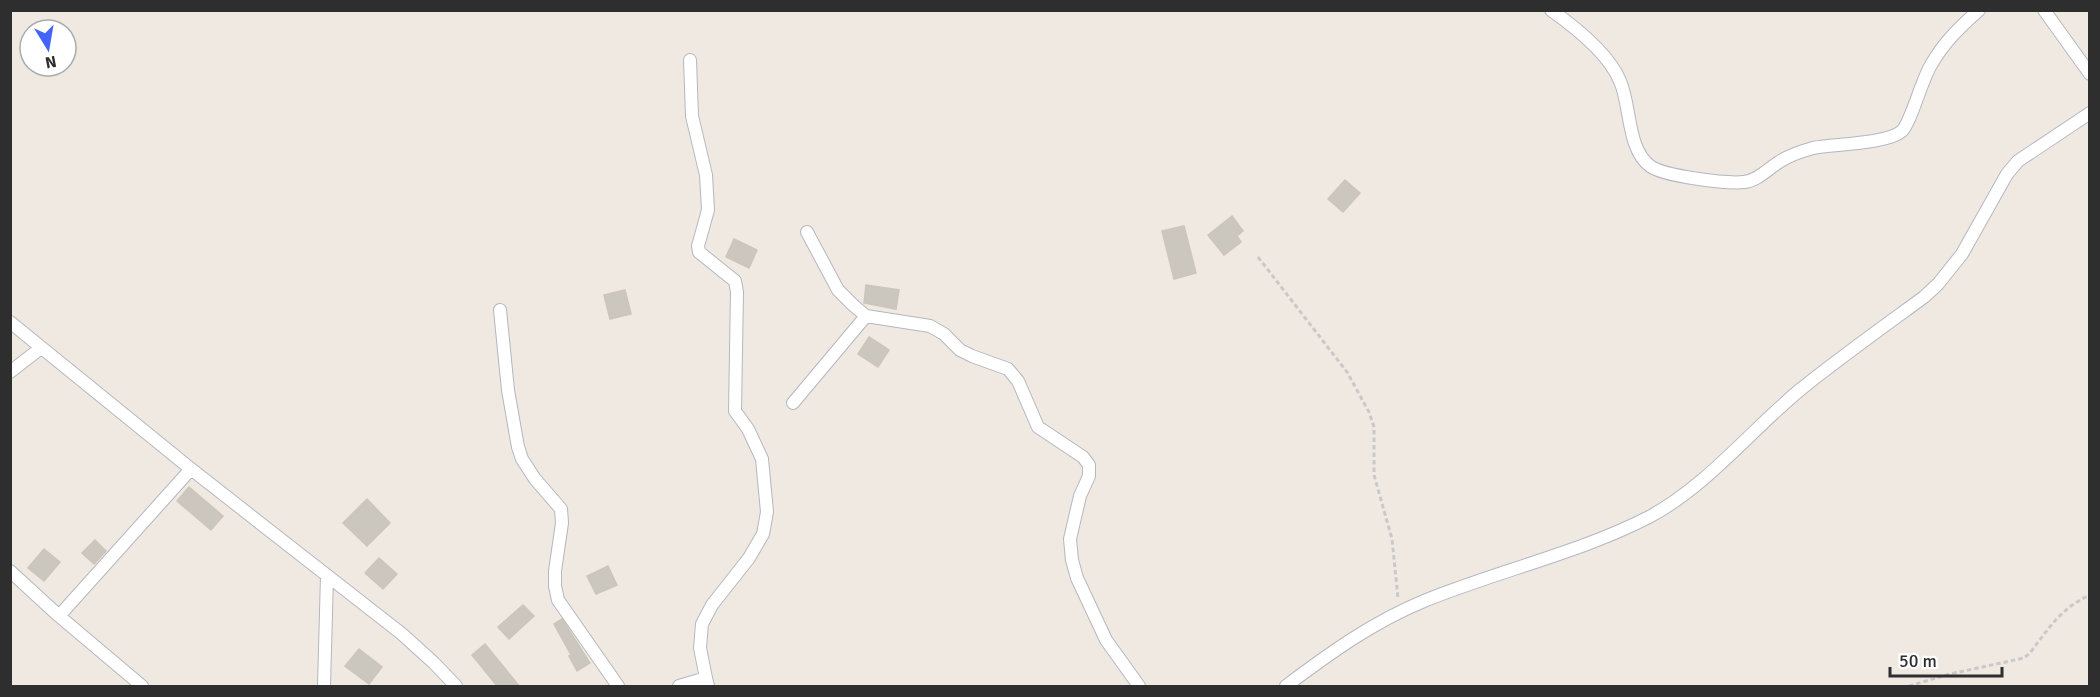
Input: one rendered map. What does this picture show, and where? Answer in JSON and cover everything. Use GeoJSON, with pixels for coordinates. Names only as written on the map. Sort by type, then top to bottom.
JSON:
{"type":"FeatureCollection","features":[{"type":"Feature","properties":{"kind":"street"},"geometry":{"type":"LineString","coordinates":[[1551,10],[1598,49],[1620,80],[1629,112],[1633,139],[1650,166],[1668,173],[1718,182],[1746,182],[1781,161],[1810,149],[1880,140],[1901,132],[1907,123],[1930,66],[1952,35],[1979,10]]}},
{"type":"Feature","properties":{"kind":"street"},"geometry":{"type":"LineString","coordinates":[[2044,10],[2090,74]]}},
{"type":"Feature","properties":{"kind":"street"},"geometry":{"type":"LineString","coordinates":[[679,687],[707,682],[700,648],[702,624],[712,605],[749,558],[763,534],[767,512],[762,459],[748,429],[735,411],[737,292],[735,281],[699,252],[698,246],[708,210],[706,175],[692,116],[690,60]]}},
{"type":"Feature","properties":{"kind":"street"},"geometry":{"type":"LineString","coordinates":[[1286,687],[1331,652],[1360,633],[1400,612],[1446,592],[1616,533],[1651,516],[1683,494],[1801,389],[1924,297],[1938,284],[1962,254],[2007,174],[2019,161],[2090,113]]}},
{"type":"Feature","properties":{"kind":"street"},"geometry":{"type":"LineString","coordinates":[[807,232],[838,290],[866,316],[930,326],[944,334],[960,350],[972,357],[1008,369],[1018,381],[1038,427],[1083,457],[1089,465],[1089,476],[1080,496],[1070,539],[1072,560],[1077,578],[1106,640],[1139,687]]}},
{"type":"Feature","properties":{"kind":"street"},"geometry":{"type":"LineString","coordinates":[[500,310],[508,390],[518,447],[522,459],[535,479],[561,509],[562,523],[555,571],[558,600],[618,687]]}},
{"type":"Feature","properties":{"kind":"street"},"geometry":{"type":"LineString","coordinates":[[793,403],[866,316]]}},
{"type":"Feature","properties":{"kind":"street"},"geometry":{"type":"LineString","coordinates":[[10,322],[191,469],[410,641],[456,687]]}},
{"type":"Feature","properties":{"kind":"street"},"geometry":{"type":"LineString","coordinates":[[10,372],[41,348]]}},
{"type":"Feature","properties":{"kind":"street"},"geometry":{"type":"LineString","coordinates":[[59,616],[191,469]]}},
{"type":"Feature","properties":{"kind":"street"},"geometry":{"type":"LineString","coordinates":[[10,571],[142,687]]}},
{"type":"Feature","properties":{"kind":"street"},"geometry":{"type":"LineString","coordinates":[[324,687],[327,576]]}},
{"type":"Feature","properties":{"kind":"path"},"geometry":{"type":"LineString","coordinates":[[1258,257],[1347,372],[1369,412],[1374,427],[1374,475],[1392,539],[1400,612]]}},
{"type":"Feature","properties":{"kind":"path"},"geometry":{"type":"LineString","coordinates":[[1909,687],[1950,674],[2024,658],[2030,654],[2062,612],[2074,601],[2090,595]]}},
{"type":"Feature","properties":{"kind":"building"},"geometry":{"type":"Polygon","coordinates":[[[1345,180],[1360,193],[1343,212],[1328,199],[1345,180]]]}},
{"type":"Feature","properties":{"kind":"building"},"geometry":{"type":"Polygon","coordinates":[[[1232,216],[1243,231],[1237,236],[1241,242],[1224,255],[1208,235],[1232,216]]]}},
{"type":"Feature","properties":{"kind":"building"},"geometry":{"type":"Polygon","coordinates":[[[1184,226],[1196,273],[1174,279],[1162,231],[1184,226]]]}},
{"type":"Feature","properties":{"kind":"building"},"geometry":{"type":"Polygon","coordinates":[[[734,239],[757,250],[749,268],[726,257],[734,239]]]}},
{"type":"Feature","properties":{"kind":"building"},"geometry":{"type":"Polygon","coordinates":[[[866,285],[899,290],[896,309],[864,303],[866,285]]]}},
{"type":"Feature","properties":{"kind":"building"},"geometry":{"type":"Polygon","coordinates":[[[625,290],[631,314],[610,319],[604,295],[625,290]]]}},
{"type":"Feature","properties":{"kind":"building"},"geometry":{"type":"Polygon","coordinates":[[[869,337],[889,350],[878,367],[858,354],[869,337]]]}},
{"type":"Feature","properties":{"kind":"building"},"geometry":{"type":"Polygon","coordinates":[[[189,487],[223,516],[211,530],[177,501],[189,487]]]}},
{"type":"Feature","properties":{"kind":"building"},"geometry":{"type":"Polygon","coordinates":[[[367,499],[390,523],[367,546],[343,523],[367,499]]]}},
{"type":"Feature","properties":{"kind":"building"},"geometry":{"type":"Polygon","coordinates":[[[95,540],[106,551],[94,564],[82,553],[95,540]]]}},
{"type":"Feature","properties":{"kind":"building"},"geometry":{"type":"Polygon","coordinates":[[[44,549],[60,562],[44,581],[28,568],[44,549]]]}},
{"type":"Feature","properties":{"kind":"building"},"geometry":{"type":"Polygon","coordinates":[[[379,558],[397,574],[383,589],[365,573],[379,558]]]}},
{"type":"Feature","properties":{"kind":"building"},"geometry":{"type":"Polygon","coordinates":[[[608,566],[617,585],[596,594],[587,576],[608,566]]]}},
{"type":"Feature","properties":{"kind":"building"},"geometry":{"type":"Polygon","coordinates":[[[523,605],[534,616],[509,639],[498,627],[523,605]]]}},
{"type":"Feature","properties":{"kind":"building"},"geometry":{"type":"Polygon","coordinates":[[[562,619],[590,663],[577,671],[554,624],[562,619]]]}},
{"type":"Feature","properties":{"kind":"building"},"geometry":{"type":"Polygon","coordinates":[[[485,644],[520,687],[498,687],[472,655],[485,644]]]}},
{"type":"Feature","properties":{"kind":"building"},"geometry":{"type":"Polygon","coordinates":[[[359,649],[382,667],[369,684],[345,666],[359,649]]]}}]}
